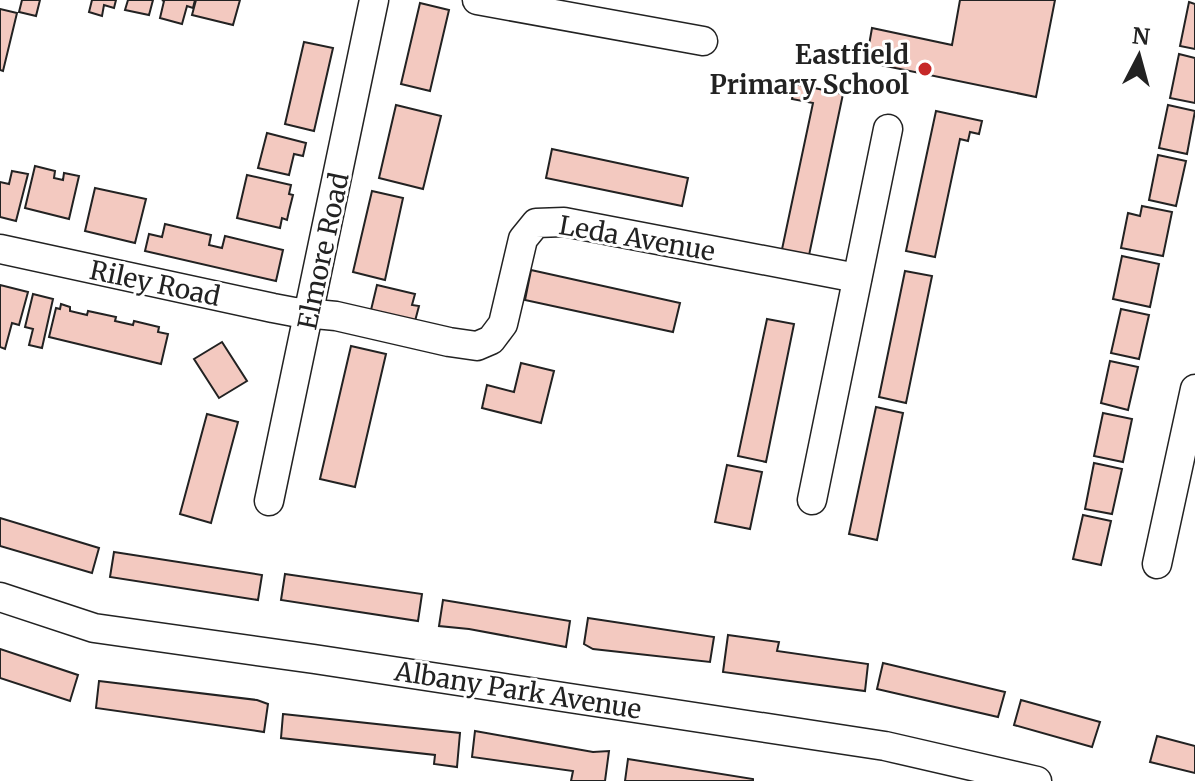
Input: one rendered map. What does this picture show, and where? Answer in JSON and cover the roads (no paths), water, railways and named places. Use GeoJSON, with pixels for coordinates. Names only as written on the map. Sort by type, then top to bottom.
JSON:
{"type":"FeatureCollection","features":[{"type":"Feature","properties":{"kind":"street","name":"Elmore Road"},"geometry":{"type":"LineString","coordinates":[[269,501],[374,0]]}},
{"type":"Feature","properties":{"kind":"street"},"geometry":{"type":"LineString","coordinates":[[477,0],[703,41]]}},
{"type":"Feature","properties":{"kind":"street"},"geometry":{"type":"LineString","coordinates":[[812,500],[888,129]]}},
{"type":"Feature","properties":{"kind":"street","name":"Leda Avenue"},"geometry":{"type":"LineString","coordinates":[[309,313],[477,346],[491,340],[503,324],[523,239],[536,223],[564,222],[857,278]]}},
{"type":"Feature","properties":{"kind":"street","name":"Riley Road"},"geometry":{"type":"LineString","coordinates":[[0,249],[273,308],[309,313]]}},
{"type":"Feature","properties":{"kind":"street"},"geometry":{"type":"LineString","coordinates":[[1157,564],[1195,389]]}},
{"type":"Feature","properties":{"kind":"street","name":"Albany Park Avenue"},"geometry":{"type":"LineString","coordinates":[[0,597],[94,628],[885,746],[1037,781]]}},
{"type":"Feature","properties":{"kind":"place","name":"Eastfield Primary School"},"geometry":{"type":"Point","coordinates":[925,69]}}]}
